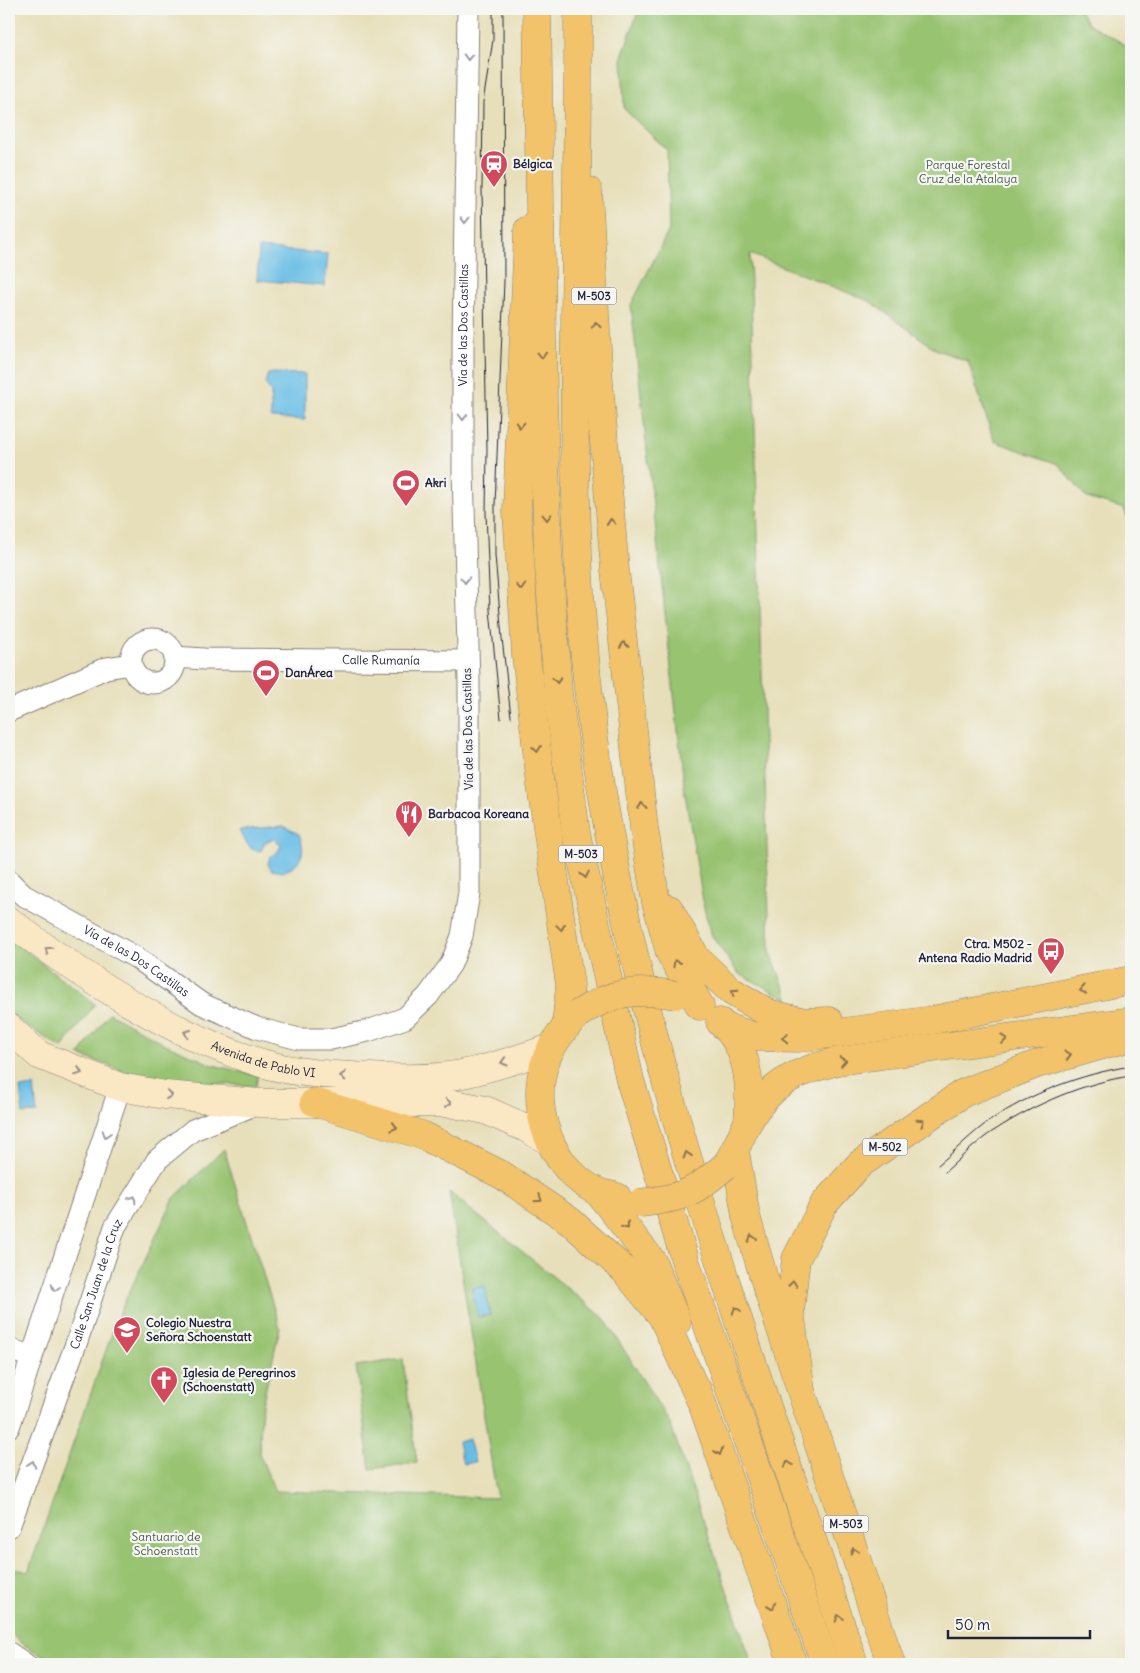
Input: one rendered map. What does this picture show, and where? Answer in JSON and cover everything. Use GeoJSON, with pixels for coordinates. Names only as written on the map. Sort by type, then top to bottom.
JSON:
{"type":"FeatureCollection","features":[{"type":"Feature","properties":{"kind":"highway","name":"M-503"},"geometry":{"type":"LineString","coordinates":[[536,9],[517,510],[526,655],[541,785],[570,986],[572,1020]]}},
{"type":"Feature","properties":{"kind":"highway","name":"M-503"},"geometry":{"type":"LineString","coordinates":[[536,9],[543,399],[548,553],[558,692],[576,833],[630,1080],[686,1264],[825,1664]]}},
{"type":"Feature","properties":{"kind":"highway","name":"M-503"},"geometry":{"type":"LineString","coordinates":[[578,15],[599,383],[615,570],[649,855],[656,902],[670,953],[700,1006]]}},
{"type":"Feature","properties":{"kind":"highway","name":"M-503"},"geometry":{"type":"LineString","coordinates":[[578,15],[574,400],[577,551],[590,705],[620,899],[662,1071],[718,1255],[854,1664]]}},
{"type":"Feature","properties":{"kind":"highway","name":"M-503"},"geometry":{"type":"LineString","coordinates":[[649,855],[670,911],[697,959],[731,991],[768,1013],[805,1022],[933,1020]]}},
{"type":"Feature","properties":{"kind":"highway"},"geometry":{"type":"LineString","coordinates":[[793,1664],[702,1406],[674,1311],[652,1261],[598,1192],[569,1171],[549,1141],[540,1111],[540,1103],[541,1079],[551,1048],[572,1020],[600,1000],[624,992],[650,990],[675,995],[700,1006],[725,1026],[756,1038],[799,1038],[933,1020],[1131,980]]}},
{"type":"Feature","properties":{"kind":"highway"},"geometry":{"type":"LineString","coordinates":[[598,1192],[640,1202],[672,1199],[702,1186],[731,1158],[748,1122],[781,1082],[807,1068],[840,1061],[1131,1021]]}},
{"type":"Feature","properties":{"kind":"highway"},"geometry":{"type":"LineString","coordinates":[[725,1026],[743,1055],[751,1088],[748,1122]]}},
{"type":"Feature","properties":{"kind":"highway","name":"M-502"},"geometry":{"type":"LineString","coordinates":[[800,1384],[790,1311],[796,1259],[824,1204],[860,1164],[963,1093],[1037,1064],[1131,1037]]}},
{"type":"Feature","properties":{"kind":"highway"},"geometry":{"type":"LineString","coordinates":[[314,1102],[422,1135],[502,1175],[570,1221],[624,1270],[662,1316],[702,1406]]}},
{"type":"Feature","properties":{"kind":"highway","name":"M-503"},"geometry":{"type":"LineString","coordinates":[[731,1158],[763,1275],[891,1664]]}},
{"type":"Feature","properties":{"kind":"main road","name":"Avenida de Pablo VI"},"geometry":{"type":"LineString","coordinates":[[9,922],[43,947],[107,988],[186,1034],[265,1064],[320,1075],[406,1079],[467,1073],[551,1048]]}},
{"type":"Feature","properties":{"kind":"main road"},"geometry":{"type":"LineString","coordinates":[[9,1028],[39,1055],[120,1088],[259,1103],[449,1102],[485,1110],[526,1128],[549,1141]]}},
{"type":"Feature","properties":{"kind":"street","name":"Vía de las Dos Castillas"},"geometry":{"type":"LineString","coordinates":[[9,881],[23,895],[137,958],[202,1004],[257,1028],[299,1039],[331,1039],[368,1031],[405,1018],[428,996],[451,964],[462,936],[469,893],[463,344],[468,9]]}},
{"type":"Feature","properties":{"kind":"street"},"geometry":{"type":"LineString","coordinates":[[154,638],[168,644],[175,657],[175,664],[169,676],[157,682],[150,682],[138,676],[131,664],[134,649],[140,643],[154,638]]}},
{"type":"Feature","properties":{"kind":"street","name":"Calle Rumanía"},"geometry":{"type":"LineString","coordinates":[[175,657],[204,659],[467,661]]}},
{"type":"Feature","properties":{"kind":"street"},"geometry":{"type":"LineString","coordinates":[[9,711],[106,668],[131,664]]}},
{"type":"Feature","properties":{"kind":"street"},"geometry":{"type":"LineString","coordinates":[[9,1427],[120,1088]]}},
{"type":"Feature","properties":{"kind":"street","name":"Calle San Juan de la Cruz"},"geometry":{"type":"LineString","coordinates":[[9,1527],[77,1341],[115,1227],[157,1160],[193,1130],[259,1103]]}},
{"type":"Feature","properties":{"kind":"street"},"geometry":{"type":"LineString","coordinates":[[9,1349],[32,1357]]}},
{"type":"Feature","properties":{"kind":"street"},"geometry":{"type":"LineString","coordinates":[[9,1653],[25,1664]]}},
{"type":"Feature","properties":{"kind":"green space","name":"Parque Forestal Cruz de la Atalaya"},"geometry":{"type":"Polygon","coordinates":[[[639,9],[1079,9],[1089,24],[1131,48],[1131,529],[1124,509],[1087,498],[1058,464],[994,441],[968,361],[937,350],[869,301],[750,254],[770,951],[789,1000],[738,973],[712,936],[705,913],[685,794],[631,305],[669,230],[667,150],[624,109],[622,56],[639,9]]]}},
{"type":"Feature","properties":{"kind":"green space"},"geometry":{"type":"Polygon","coordinates":[[[9,938],[95,1004],[62,1048],[9,1015],[9,938]]]}},
{"type":"Feature","properties":{"kind":"green space"},"geometry":{"type":"Polygon","coordinates":[[[109,1013],[163,1043],[213,1065],[258,1076],[256,1086],[173,1081],[126,1072],[79,1055],[109,1013]]]}},
{"type":"Feature","properties":{"kind":"green space","name":"Santuario de Schoenstatt"},"geometry":{"type":"Polygon","coordinates":[[[224,1149],[280,1328],[262,1405],[259,1453],[275,1491],[497,1498],[449,1192],[604,1318],[670,1423],[752,1664],[59,1664],[18,1641],[11,1630],[8,1613],[8,1594],[13,1568],[28,1572],[118,1316],[174,1198],[224,1149]]]}},
{"type":"Feature","properties":{"kind":"green space"},"geometry":{"type":"Polygon","coordinates":[[[403,1359],[417,1463],[370,1469],[356,1366],[403,1359]]]}},
{"type":"Feature","properties":{"kind":"water"},"geometry":{"type":"Polygon","coordinates":[[[259,248],[328,254],[325,286],[257,280],[259,248]]]}},
{"type":"Feature","properties":{"kind":"water"},"geometry":{"type":"Polygon","coordinates":[[[268,374],[305,374],[305,420],[271,418],[271,392],[265,383],[268,374]]]}},
{"type":"Feature","properties":{"kind":"water"},"geometry":{"type":"Polygon","coordinates":[[[283,826],[299,834],[302,852],[298,861],[283,872],[271,870],[268,864],[270,856],[276,854],[281,846],[274,839],[265,842],[261,851],[253,849],[240,830],[283,826]]]}},
{"type":"Feature","properties":{"kind":"water"},"geometry":{"type":"Polygon","coordinates":[[[34,1086],[37,1113],[23,1114],[20,1088],[34,1086]]]}},
{"type":"Feature","properties":{"kind":"water"},"geometry":{"type":"Polygon","coordinates":[[[485,1286],[490,1315],[478,1317],[472,1288],[485,1286]]]}},
{"type":"Feature","properties":{"kind":"water"},"geometry":{"type":"Polygon","coordinates":[[[469,1439],[475,1462],[463,1464],[458,1442],[469,1439]]]}},
{"type":"Feature","properties":{"kind":"tram line"},"geometry":{"type":"LineString","coordinates":[[493,9],[493,40],[483,102],[482,190],[487,450],[486,513],[490,610],[501,719]]}},
{"type":"Feature","properties":{"kind":"tram line"},"geometry":{"type":"LineString","coordinates":[[503,9],[504,281],[495,505],[495,555],[511,717]]}},
{"type":"Feature","properties":{"kind":"tram line"},"geometry":{"type":"LineString","coordinates":[[938,1165],[988,1122],[1021,1102],[1056,1086],[1093,1074],[1131,1066]]}},
{"type":"Feature","properties":{"kind":"tram line"},"geometry":{"type":"LineString","coordinates":[[945,1172],[988,1134],[1027,1111],[1078,1089],[1131,1076]]}},
{"type":"Feature","properties":{"kind":"place","name":"Bélgica"},"geometry":{"type":"Point","coordinates":[494,188]}},
{"type":"Feature","properties":{"kind":"place","name":"Akri"},"geometry":{"type":"Point","coordinates":[406,507]}},
{"type":"Feature","properties":{"kind":"place","name":"DanÁrea"},"geometry":{"type":"Point","coordinates":[266,697]}},
{"type":"Feature","properties":{"kind":"place","name":"Barbacoa Koreana"},"geometry":{"type":"Point","coordinates":[409,838]}},
{"type":"Feature","properties":{"kind":"place","name":"Ctra. M502 - Antena Radio Madrid"},"geometry":{"type":"Point","coordinates":[1051,975]}},
{"type":"Feature","properties":{"kind":"place","name":"Colegio Nuestra Señora Schoenstatt"},"geometry":{"type":"Point","coordinates":[127,1354]}},
{"type":"Feature","properties":{"kind":"place","name":"Iglesia de Peregrinos (Schoenstatt)"},"geometry":{"type":"Point","coordinates":[164,1404]}}]}
